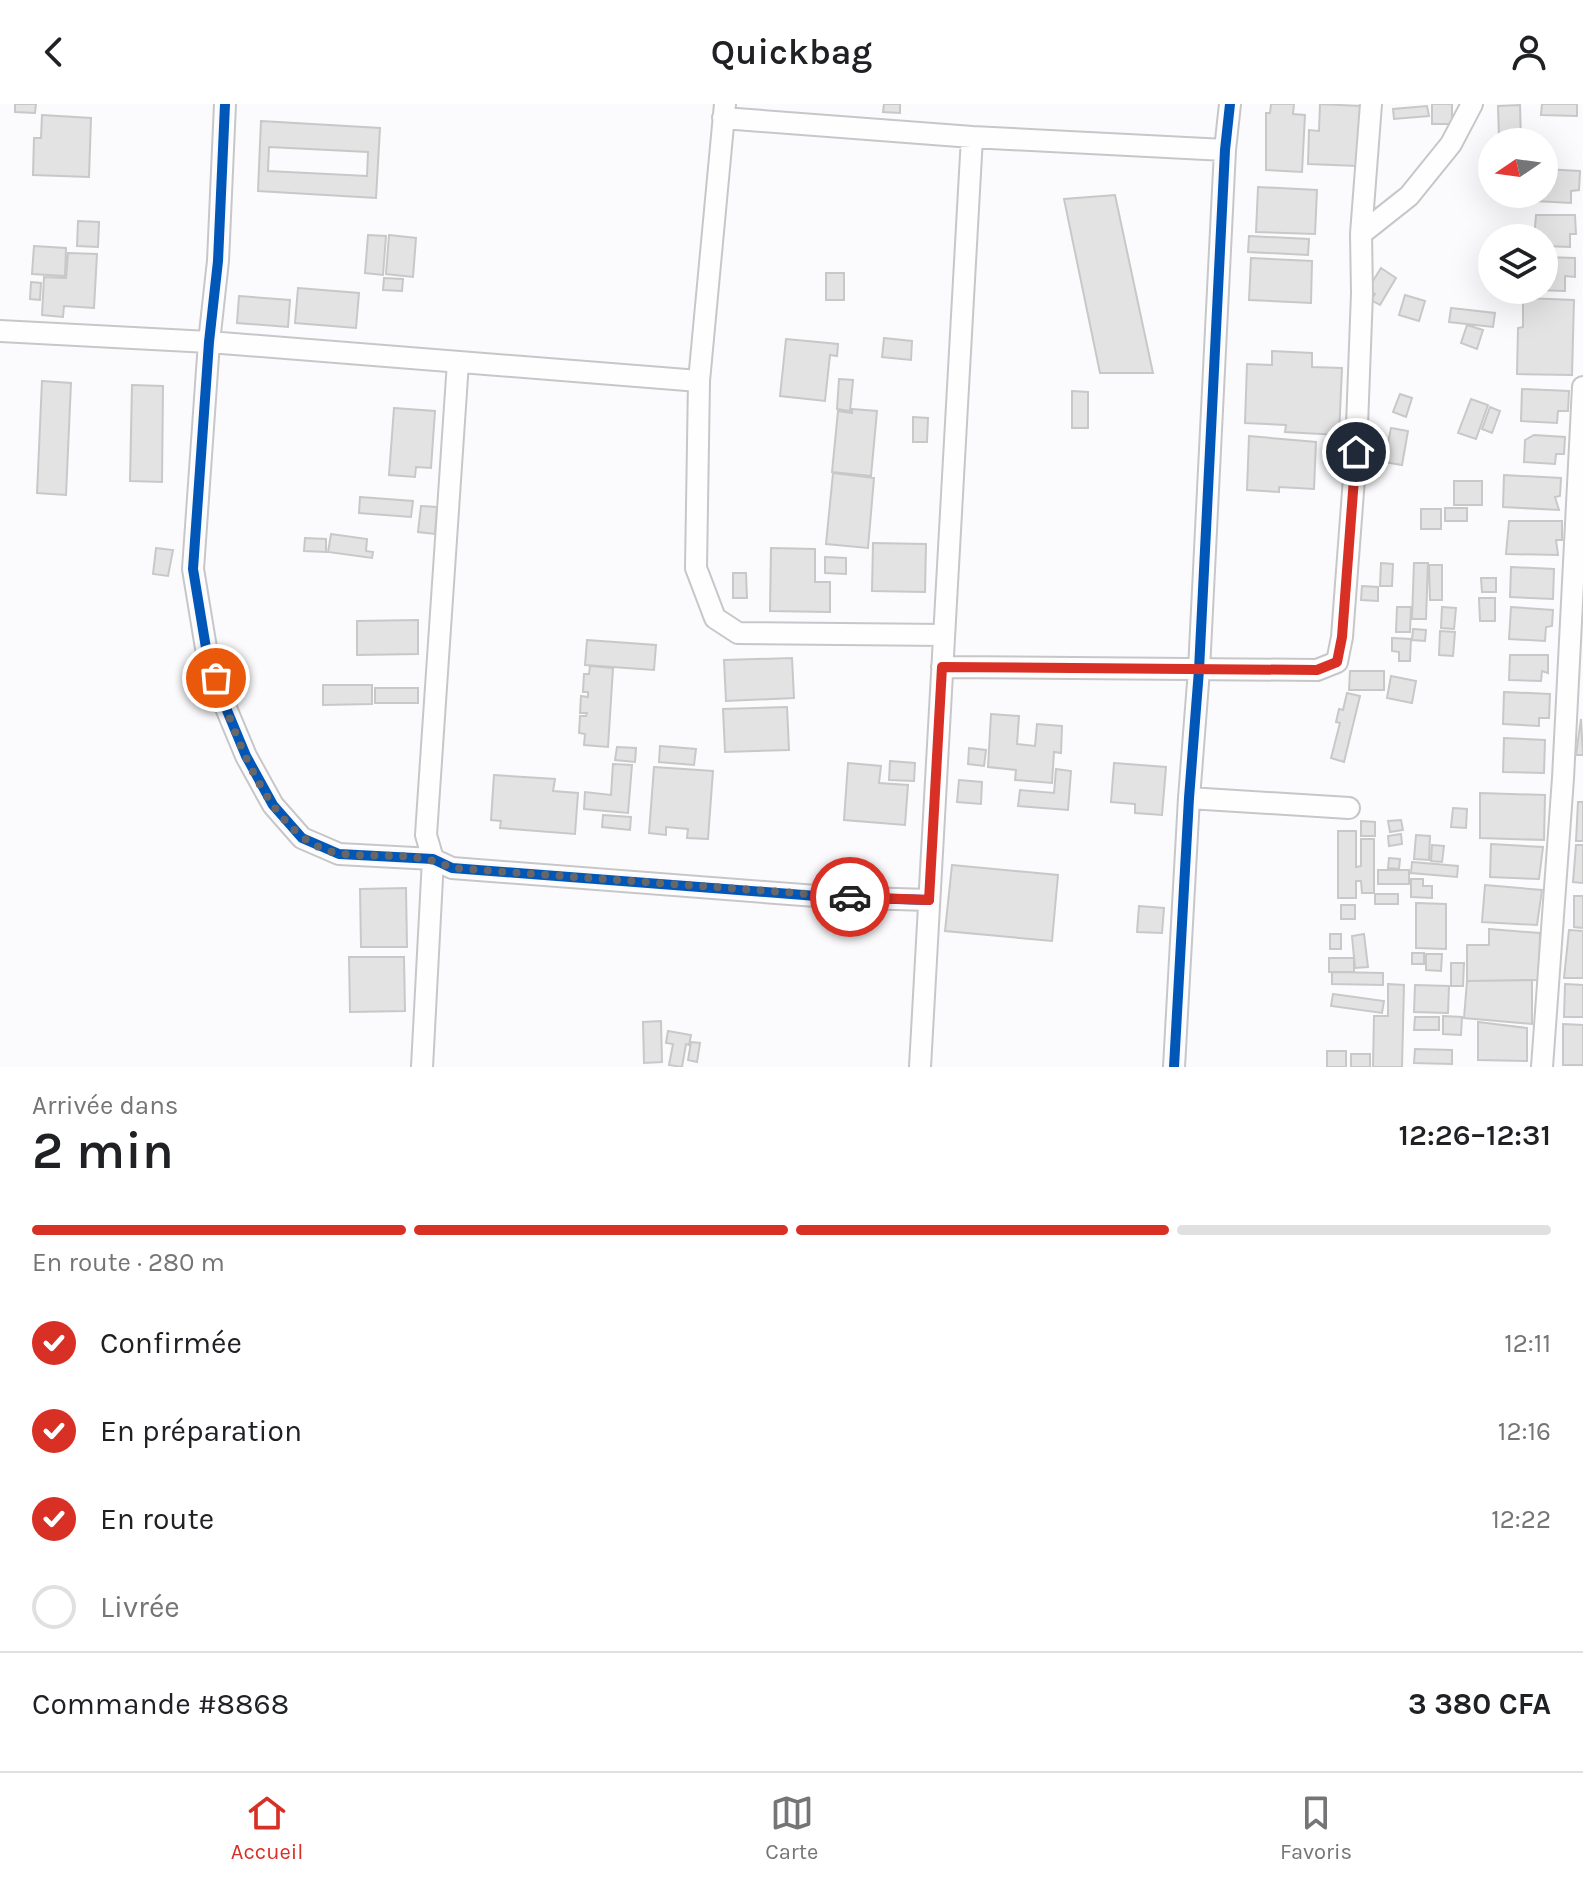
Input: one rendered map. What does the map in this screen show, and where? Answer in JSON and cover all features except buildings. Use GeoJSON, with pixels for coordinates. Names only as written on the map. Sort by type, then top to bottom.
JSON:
{"type":"FeatureCollection","features":[{"type":"Feature","properties":{"kind":"street"},"geometry":{"type":"LineString","coordinates":[[225,104],[218,261],[209,342],[193,569],[206,648],[226,708],[246,756],[273,805],[302,838],[339,854],[433,859],[452,868],[829,897],[929,900]]}},
{"type":"Feature","properties":{"kind":"street"},"geometry":{"type":"LineString","coordinates":[[1174,1067],[1230,104]]}},
{"type":"Feature","properties":{"kind":"street"},"geometry":{"type":"LineString","coordinates":[[942,667],[1317,670],[1337,662],[1342,637],[1356,452],[1361,234],[1371,104]]}},
{"type":"Feature","properties":{"kind":"street"},"geometry":{"type":"LineString","coordinates":[[1361,234],[1409,196],[1451,144],[1472,104]]}},
{"type":"Feature","properties":{"kind":"street"},"geometry":{"type":"LineString","coordinates":[[944,635],[738,633],[715,618],[696,568],[699,381],[724,111],[972,137],[1225,150]]}},
{"type":"Feature","properties":{"kind":"street"},"geometry":{"type":"LineString","coordinates":[[920,1067],[972,137]]}},
{"type":"Feature","properties":{"kind":"street"},"geometry":{"type":"LineString","coordinates":[[0,331],[209,342],[699,381]]}},
{"type":"Feature","properties":{"kind":"street"},"geometry":{"type":"LineString","coordinates":[[422,1067],[433,859],[426,835],[458,362]]}},
{"type":"Feature","properties":{"kind":"street"},"geometry":{"type":"LineString","coordinates":[[1542,1067],[1573,779],[1583,387]]}},
{"type":"Feature","properties":{"kind":"street"},"geometry":{"type":"LineString","coordinates":[[1189,798],[1349,808]]}},
{"type":"Feature","properties":{"kind":"cycle path"},"geometry":{"type":"LineString","coordinates":[[225,104],[218,261],[209,342],[193,569],[206,648],[226,708],[246,756],[273,805],[302,838],[339,854],[433,859],[452,868],[829,897],[929,900]]}},
{"type":"Feature","properties":{"kind":"cycle path"},"geometry":{"type":"LineString","coordinates":[[1174,1067],[1230,104]]}},
{"type":"Feature","properties":{"kind":"way so far"},"geometry":{"type":"LineString","coordinates":[[216,678],[246,756],[273,805],[302,838],[339,854],[433,859],[452,868],[850,897]]}},
{"type":"Feature","properties":{"kind":"route"},"geometry":{"type":"LineString","coordinates":[[850,897],[929,900],[942,667],[1317,670],[1337,662],[1342,637],[1356,452]]}}]}
